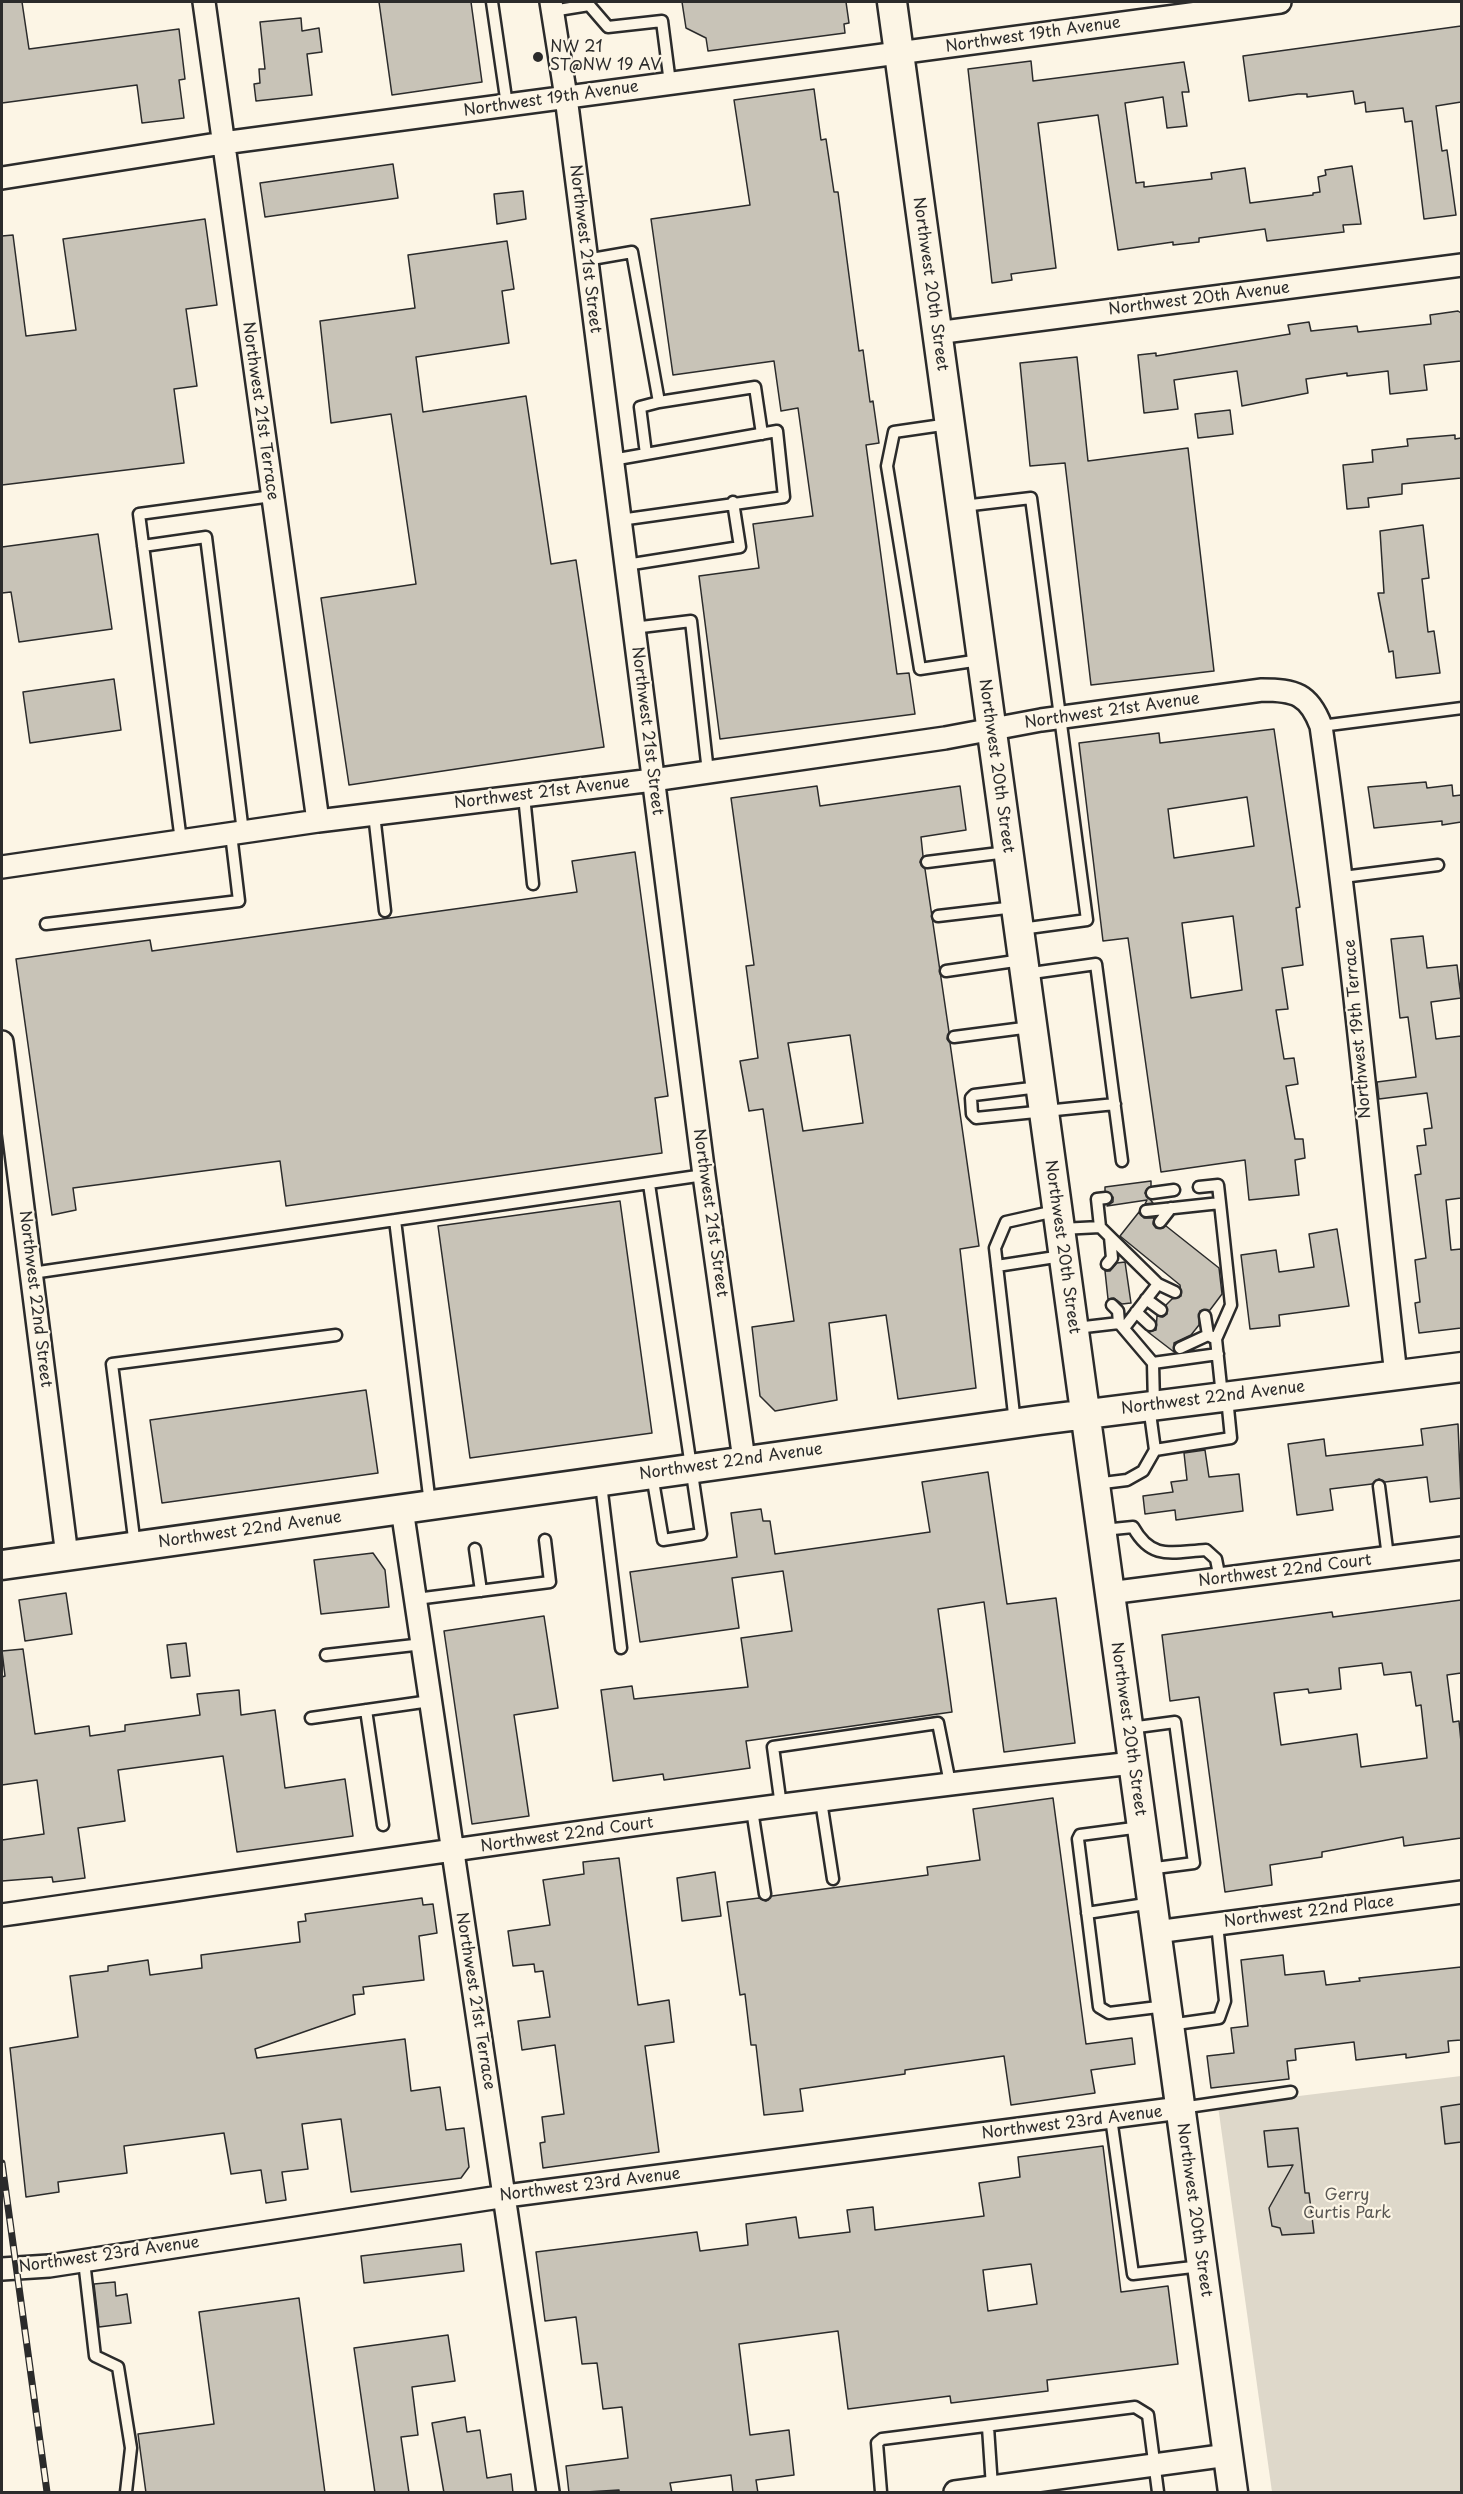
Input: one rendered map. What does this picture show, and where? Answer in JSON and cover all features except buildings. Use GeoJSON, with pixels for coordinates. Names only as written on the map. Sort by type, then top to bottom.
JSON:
{"type":"FeatureCollection","features":[{"type":"Feature","properties":{"kind":"main road","name":"Northwest 20th Street"},"geometry":{"type":"LineString","coordinates":[[892,2],[1233,2493]]}},
{"type":"Feature","properties":{"kind":"main road","name":"Northwest 22nd Avenue"},"geometry":{"type":"LineString","coordinates":[[2,1565],[1015,1423],[1461,1367]]}},
{"type":"Feature","properties":{"kind":"street","name":"Northwest 21st Terrace"},"geometry":{"type":"LineString","coordinates":[[204,2],[318,821]]}},
{"type":"Feature","properties":{"kind":"street","name":"Northwest 19th Avenue"},"geometry":{"type":"LineString","coordinates":[[2,178],[223,143],[899,53],[1237,4],[1280,2]]}},
{"type":"Feature","properties":{"kind":"street","name":"Northwest 21st Street"},"geometry":{"type":"LineString","coordinates":[[552,6],[566,97],[704,1176],[744,1460]]}},
{"type":"Feature","properties":{"kind":"street","name":"Northwest 20th Avenue"},"geometry":{"type":"LineString","coordinates":[[936,333],[1461,265]]}},
{"type":"Feature","properties":{"kind":"street","name":"Northwest 21st Avenue"},"geometry":{"type":"LineString","coordinates":[[2,867],[318,821],[653,780],[1059,717],[1262,690],[1295,693]]}},
{"type":"Feature","properties":{"kind":"street","name":"Northwest 19th Terrace"},"geometry":{"type":"LineString","coordinates":[[1295,693],[1307,700],[1316,711],[1321,726],[1343,877],[1365,1107],[1396,1375]]}},
{"type":"Feature","properties":{"kind":"street","name":"Northwest 22nd Street"},"geometry":{"type":"LineString","coordinates":[[2,1042],[67,1556]]}},
{"type":"Feature","properties":{"kind":"street","name":"Northwest 21st Terrace"},"geometry":{"type":"LineString","coordinates":[[402,1509],[451,1850],[506,2196],[548,2493]]}},
{"type":"Feature","properties":{"kind":"street","name":"Northwest 22nd Court"},"geometry":{"type":"LineString","coordinates":[[1109,1593],[1461,1548]]}},
{"type":"Feature","properties":{"kind":"street","name":"Northwest 22nd Court"},"geometry":{"type":"LineString","coordinates":[[2,1915],[451,1850],[950,1783],[1133,1763]]}},
{"type":"Feature","properties":{"kind":"street","name":"Northwest 22nd Place"},"geometry":{"type":"LineString","coordinates":[[1156,1932],[1461,1892]]}},
{"type":"Feature","properties":{"kind":"street","name":"Northwest 23rd Avenue"},"geometry":{"type":"LineString","coordinates":[[2,2269],[84,2261],[506,2196],[1180,2108]]}},
{"type":"Feature","properties":{"kind":"street"},"geometry":{"type":"LineString","coordinates":[[955,2493],[1228,2455]]}},
{"type":"Feature","properties":{"kind":"lane"},"geometry":{"type":"LineString","coordinates":[[492,2],[507,105]]}},
{"type":"Feature","properties":{"kind":"lane"},"geometry":{"type":"LineString","coordinates":[[552,6],[589,5],[608,27],[662,21],[670,83]]}},
{"type":"Feature","properties":{"kind":"lane"},"geometry":{"type":"LineString","coordinates":[[586,260],[632,252],[659,402]]}},
{"type":"Feature","properties":{"kind":"lane"},"geometry":{"type":"LineString","coordinates":[[646,454],[640,407],[659,402],[755,387],[762,434]]}},
{"type":"Feature","properties":{"kind":"lane"},"geometry":{"type":"LineString","coordinates":[[949,424],[894,432],[887,466],[920,669],[981,659]]}},
{"type":"Feature","properties":{"kind":"lane"},"geometry":{"type":"LineString","coordinates":[[612,460],[777,431],[784,497],[733,502],[620,520]]}},
{"type":"Feature","properties":{"kind":"lane"},"geometry":{"type":"LineString","coordinates":[[181,841],[139,514],[272,496]]}},
{"type":"Feature","properties":{"kind":"lane"},"geometry":{"type":"LineString","coordinates":[[938,916],[1087,920],[1031,498],[960,506]]}},
{"type":"Feature","properties":{"kind":"lane"},"geometry":{"type":"LineString","coordinates":[[626,564],[740,547],[733,502]]}},
{"type":"Feature","properties":{"kind":"lane"},"geometry":{"type":"LineString","coordinates":[[46,924],[239,901],[237,833],[206,537],[143,546]]}},
{"type":"Feature","properties":{"kind":"lane"},"geometry":{"type":"LineString","coordinates":[[633,628],[691,621],[708,772]]}},
{"type":"Feature","properties":{"kind":"lane"},"geometry":{"type":"LineString","coordinates":[[1321,726],[1461,708]]}},
{"type":"Feature","properties":{"kind":"lane"},"geometry":{"type":"LineString","coordinates":[[524,796],[532,884]]}},
{"type":"Feature","properties":{"kind":"lane"},"geometry":{"type":"LineString","coordinates":[[374,814],[385,911]]}},
{"type":"Feature","properties":{"kind":"lane"},"geometry":{"type":"LineString","coordinates":[[927,862],[1008,852]]}},
{"type":"Feature","properties":{"kind":"lane"},"geometry":{"type":"LineString","coordinates":[[1343,877],[1438,865]]}},
{"type":"Feature","properties":{"kind":"lane"},"geometry":{"type":"LineString","coordinates":[[946,971],[1096,964],[1122,1161]]}},
{"type":"Feature","properties":{"kind":"lane"},"geometry":{"type":"LineString","coordinates":[[954,1037],[1032,1027]]}},
{"type":"Feature","properties":{"kind":"lane"},"geometry":{"type":"LineString","coordinates":[[1042,1100],[976,1118],[972,1114],[971,1104],[974,1095],[1115,1104]]}},
{"type":"Feature","properties":{"kind":"lane"},"geometry":{"type":"LineString","coordinates":[[32,1273],[704,1176]]}},
{"type":"Feature","properties":{"kind":"lane"},"geometry":{"type":"LineString","coordinates":[[649,1184],[701,1534],[663,1540],[652,1473]]}},
{"type":"Feature","properties":{"kind":"lane"},"geometry":{"type":"LineString","coordinates":[[1180,1348],[1212,1337],[1231,1305],[1218,1185],[1199,1186]]}},
{"type":"Feature","properties":{"kind":"lane"},"geometry":{"type":"LineString","coordinates":[[1152,1193],[1174,1190]]}},
{"type":"Feature","properties":{"kind":"lane"},"geometry":{"type":"LineString","coordinates":[[1106,1198],[1097,1198],[1100,1227],[1135,1255],[1158,1284],[1175,1292]]}},
{"type":"Feature","properties":{"kind":"lane"},"geometry":{"type":"LineString","coordinates":[[1146,1211],[1220,1203]]}},
{"type":"Feature","properties":{"kind":"lane"},"geometry":{"type":"LineString","coordinates":[[1160,1222],[1171,1208]]}},
{"type":"Feature","properties":{"kind":"lane"},"geometry":{"type":"LineString","coordinates":[[395,1220],[430,1505]]}},
{"type":"Feature","properties":{"kind":"lane"},"geometry":{"type":"LineString","coordinates":[[1015,1423],[995,1248],[1006,1222],[1059,1232],[1100,1227]]}},
{"type":"Feature","properties":{"kind":"lane"},"geometry":{"type":"LineString","coordinates":[[997,1266],[1059,1232]]}},
{"type":"Feature","properties":{"kind":"lane"},"geometry":{"type":"LineString","coordinates":[[1110,1237],[1112,1262]]}},
{"type":"Feature","properties":{"kind":"lane"},"geometry":{"type":"LineString","coordinates":[[1073,1329],[1121,1325],[1136,1312],[1158,1284]]}},
{"type":"Feature","properties":{"kind":"lane"},"geometry":{"type":"LineString","coordinates":[[1146,1299],[1161,1310]]}},
{"type":"Feature","properties":{"kind":"lane"},"geometry":{"type":"LineString","coordinates":[[1094,1484],[1127,1480],[1143,1470],[1155,1450],[1151,1405],[1153,1363],[1121,1325],[1118,1306]]}},
{"type":"Feature","properties":{"kind":"lane"},"geometry":{"type":"LineString","coordinates":[[1136,1312],[1150,1325]]}},
{"type":"Feature","properties":{"kind":"lane"},"geometry":{"type":"LineString","coordinates":[[1155,1450],[1231,1438],[1218,1354],[1205,1316]]}},
{"type":"Feature","properties":{"kind":"lane"},"geometry":{"type":"LineString","coordinates":[[1192,1334],[1212,1337]]}},
{"type":"Feature","properties":{"kind":"lane"},"geometry":{"type":"LineString","coordinates":[[135,1546],[112,1364],[336,1335]]}},
{"type":"Feature","properties":{"kind":"lane"},"geometry":{"type":"LineString","coordinates":[[1153,1363],[1218,1354]]}},
{"type":"Feature","properties":{"kind":"lane"},"geometry":{"type":"LineString","coordinates":[[600,1481],[621,1648]]}},
{"type":"Feature","properties":{"kind":"lane"},"geometry":{"type":"LineString","coordinates":[[1379,1486],[1388,1557]]}},
{"type":"Feature","properties":{"kind":"lane"},"geometry":{"type":"LineString","coordinates":[[1101,1530],[1132,1527],[1147,1547],[1158,1552],[1206,1550],[1216,1559],[1220,1579]]}},
{"type":"Feature","properties":{"kind":"lane"},"geometry":{"type":"LineString","coordinates":[[416,1599],[550,1582],[545,1540]]}},
{"type":"Feature","properties":{"kind":"lane"},"geometry":{"type":"LineString","coordinates":[[476,1549],[481,1591]]}},
{"type":"Feature","properties":{"kind":"lane"},"geometry":{"type":"LineString","coordinates":[[326,1655],[423,1644]]}},
{"type":"Feature","properties":{"kind":"lane"},"geometry":{"type":"LineString","coordinates":[[311,1718],[430,1701]]}},
{"type":"Feature","properties":{"kind":"lane"},"geometry":{"type":"LineString","coordinates":[[366,1710],[383,1825]]}},
{"type":"Feature","properties":{"kind":"lane"},"geometry":{"type":"LineString","coordinates":[[1128,1728],[1175,1722],[1177,1733],[1194,1863],[1147,1869]]}},
{"type":"Feature","properties":{"kind":"lane"},"geometry":{"type":"LineString","coordinates":[[781,1806],[773,1747],[938,1723],[950,1783]]}},
{"type":"Feature","properties":{"kind":"lane"},"geometry":{"type":"LineString","coordinates":[[821,1801],[833,1879]]}},
{"type":"Feature","properties":{"kind":"lane"},"geometry":{"type":"LineString","coordinates":[[752,1810],[765,1894]]}},
{"type":"Feature","properties":{"kind":"lane"},"geometry":{"type":"LineString","coordinates":[[1141,1827],[1080,1835],[1078,1845],[1099,2007],[1109,2013],[1219,2018],[1225,2000],[1217,1924]]}},
{"type":"Feature","properties":{"kind":"lane"},"geometry":{"type":"LineString","coordinates":[[1087,1912],[1152,1903]]}},
{"type":"Feature","properties":{"kind":"lane"},"geometry":{"type":"LineString","coordinates":[[1180,2108],[1291,2092]]}},
{"type":"Feature","properties":{"kind":"lane"},"geometry":{"type":"LineString","coordinates":[[1111,2118],[1133,2274],[1201,2266]]}},
{"type":"Feature","properties":{"kind":"lane"},"geometry":{"type":"LineString","coordinates":[[84,2261],[95,2356],[118,2367],[131,2448],[126,2493]]}},
{"type":"Feature","properties":{"kind":"lane"},"geometry":{"type":"LineString","coordinates":[[881,2493],[877,2443],[882,2439],[1135,2407],[1148,2415],[1158,2493]]}},
{"type":"Feature","properties":{"kind":"lane"},"geometry":{"type":"LineString","coordinates":[[988,2427],[992,2487]]}},
{"type":"Feature","properties":{"kind":"path"},"geometry":{"type":"LineString","coordinates":[[1311,2214],[1344,2211]]}},
{"type":"Feature","properties":{"kind":"green space","name":"Gerry Curtis Park"},"geometry":{"type":"Polygon","coordinates":[[[1461,2076],[1461,2492],[1272,2492],[1218,2106],[1461,2076]]]}},
{"type":"Feature","properties":{"kind":"railway"},"geometry":{"type":"LineString","coordinates":[[2,2163],[47,2492]]}},
{"type":"Feature","properties":{"kind":"place","name":"NW 21 ST@NW 19 AV"},"geometry":{"type":"Point","coordinates":[538,57]}}]}
